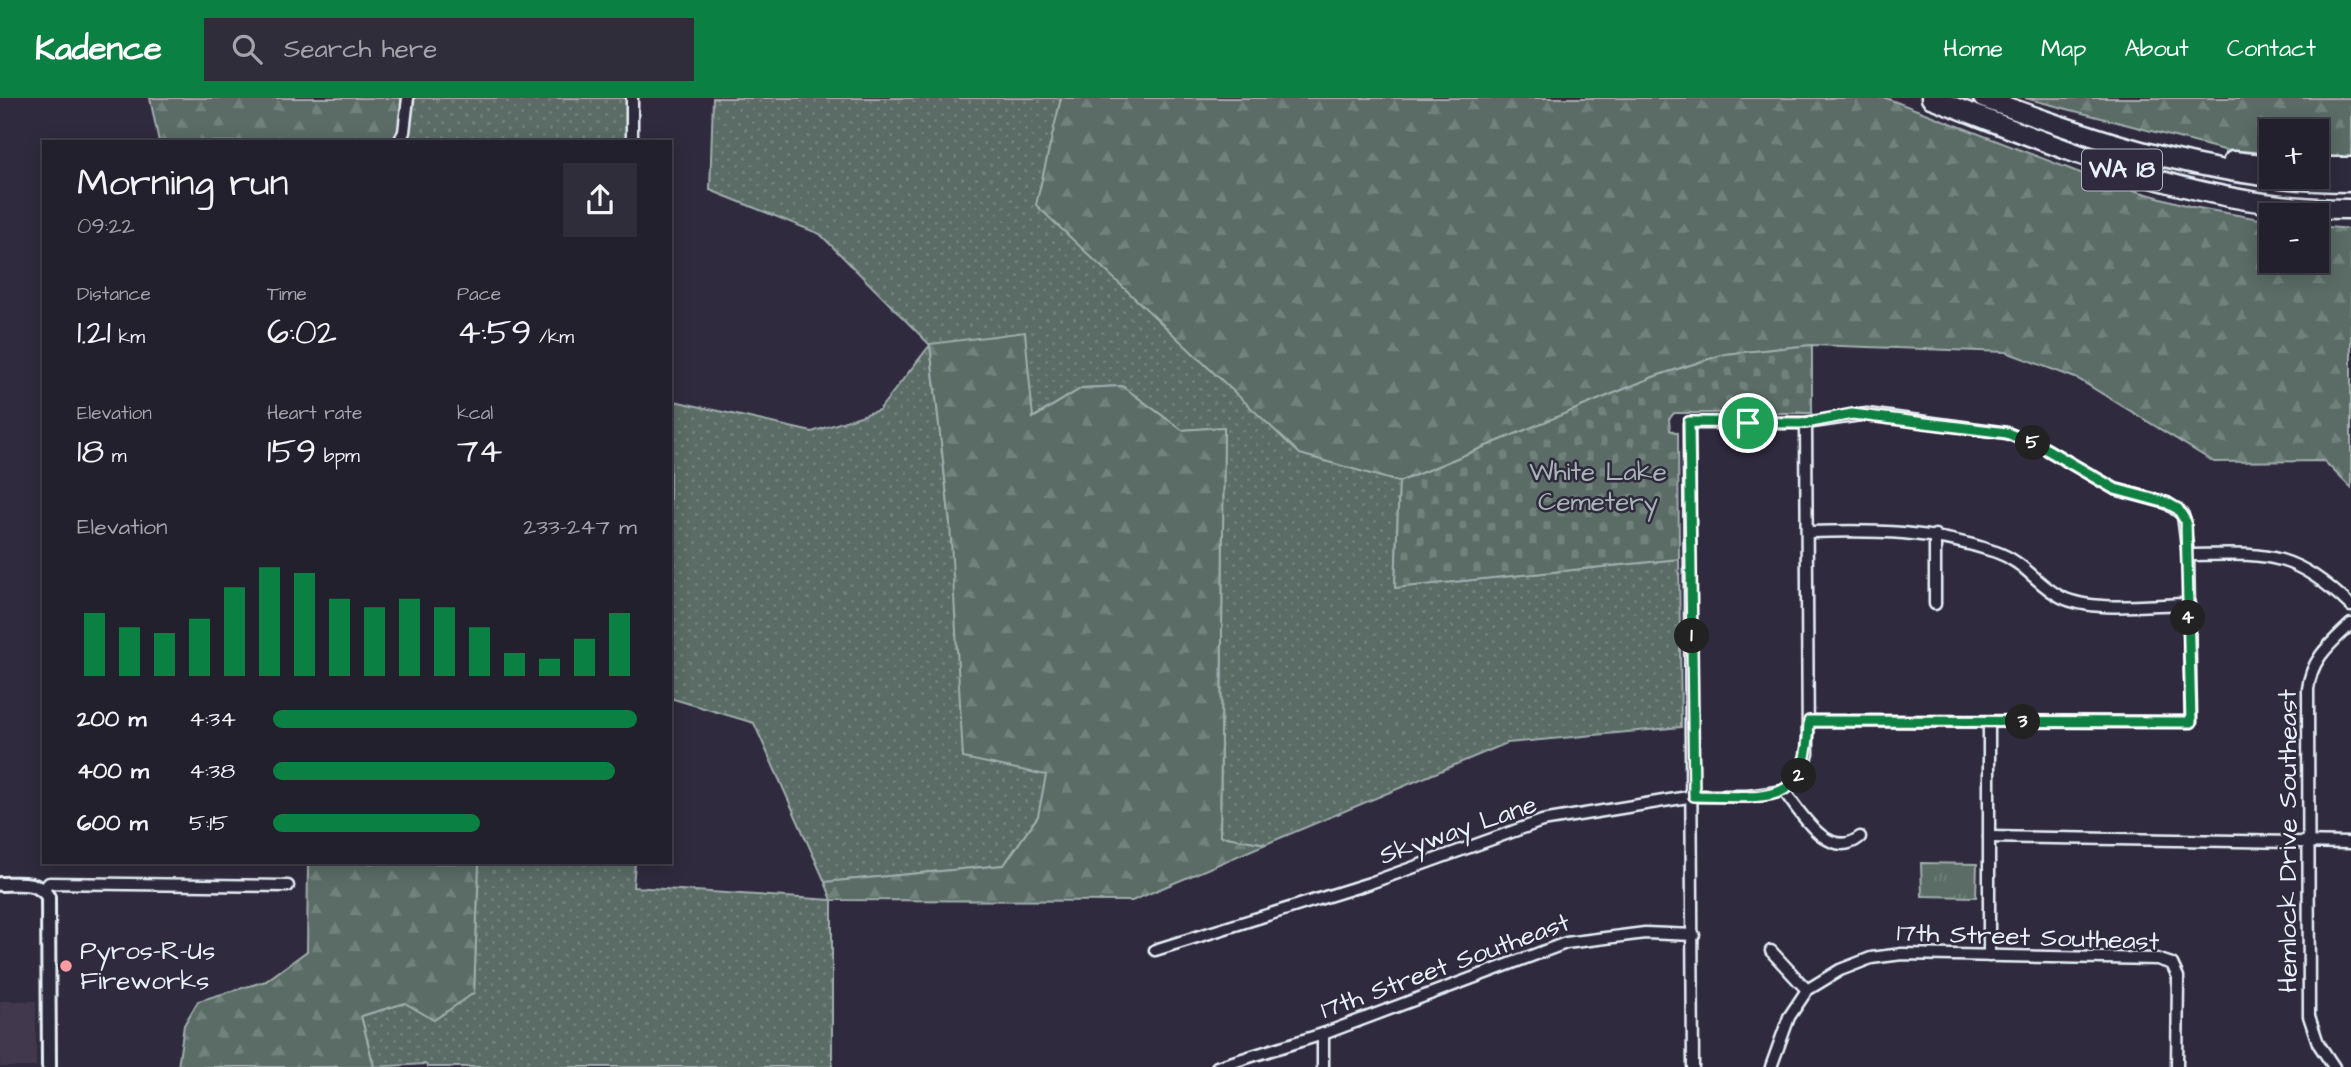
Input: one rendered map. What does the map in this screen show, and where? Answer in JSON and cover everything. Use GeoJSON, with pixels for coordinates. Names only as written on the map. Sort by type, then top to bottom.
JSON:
{"type":"FeatureCollection","features":[{"type":"Feature","properties":{"kind":"highway","name":"WA 18"},"geometry":{"type":"LineString","coordinates":[[1931,98],[2166,184],[2259,203]]}},
{"type":"Feature","properties":{"kind":"highway","name":"WA 18"},"geometry":{"type":"LineString","coordinates":[[1983,98],[2122,148],[2200,167],[2292,180],[2351,182]]}},
{"type":"Feature","properties":{"kind":"highway"},"geometry":{"type":"LineString","coordinates":[[2052,123],[2182,153],[2259,163]]}},
{"type":"Feature","properties":{"kind":"highway"},"geometry":{"type":"LineString","coordinates":[[2329,167],[2351,167]]}},
{"type":"Feature","properties":{"kind":"highway","name":"WA 18"},"geometry":{"type":"LineString","coordinates":[[2329,209],[2351,209]]}},
{"type":"Feature","properties":{"kind":"highway"},"geometry":{"type":"LineString","coordinates":[[2329,212],[2351,216]]}},
{"type":"Feature","properties":{"kind":"street"},"geometry":{"type":"LineString","coordinates":[[400,140],[404,132],[408,98]]}},
{"type":"Feature","properties":{"kind":"street"},"geometry":{"type":"LineString","coordinates":[[632,98],[632,140]]}},
{"type":"Feature","properties":{"kind":"street"},"geometry":{"type":"LineString","coordinates":[[1693,1067],[1694,796],[1689,422],[1806,423],[1867,414],[2007,433],[2046,449],[2115,489],[2167,503],[2178,509],[2186,522],[2191,722],[1809,721]]}},
{"type":"Feature","properties":{"kind":"street"},"geometry":{"type":"LineString","coordinates":[[1806,423],[1809,721],[1805,766],[1794,783],[1784,791],[1822,836],[1843,844],[1852,843],[1860,837]]}},
{"type":"Feature","properties":{"kind":"street"},"geometry":{"type":"LineString","coordinates":[[1808,532],[1895,530],[1935,535],[2014,559],[2060,597],[2074,601],[2106,605],[2188,604]]}},
{"type":"Feature","properties":{"kind":"street"},"geometry":{"type":"LineString","coordinates":[[1935,535],[1935,604]]}},
{"type":"Feature","properties":{"kind":"street"},"geometry":{"type":"LineString","coordinates":[[2188,555],[2261,554],[2282,558],[2326,582],[2351,606]]}},
{"type":"Feature","properties":{"kind":"street","name":"Hemlock Drive Southeast"},"geometry":{"type":"LineString","coordinates":[[2334,1067],[2318,1043],[2309,1016],[2309,677],[2319,654],[2351,624]]}},
{"type":"Feature","properties":{"kind":"street"},"geometry":{"type":"LineString","coordinates":[[1989,722],[1989,956]]}},
{"type":"Feature","properties":{"kind":"street","name":"Skyway Lane"},"geometry":{"type":"LineString","coordinates":[[1155,950],[1370,883],[1542,821],[1694,796],[1748,796],[1784,791]]}},
{"type":"Feature","properties":{"kind":"street"},"geometry":{"type":"LineString","coordinates":[[1989,837],[2351,843]]}},
{"type":"Feature","properties":{"kind":"street"},"geometry":{"type":"LineString","coordinates":[[43,890],[49,883],[288,886]]}},
{"type":"Feature","properties":{"kind":"street"},"geometry":{"type":"LineString","coordinates":[[0,884],[31,885],[43,890],[50,910],[49,1067]]}},
{"type":"Feature","properties":{"kind":"street","name":"17th Street Southeast"},"geometry":{"type":"LineString","coordinates":[[1217,1067],[1323,1034],[1566,943],[1645,933],[1694,934]]}},
{"type":"Feature","properties":{"kind":"street"},"geometry":{"type":"LineString","coordinates":[[1771,951],[1807,990],[1789,1017],[1771,1067]]}},
{"type":"Feature","properties":{"kind":"street","name":"17th Street Southeast"},"geometry":{"type":"LineString","coordinates":[[1807,990],[1840,970],[1884,955],[2157,959],[2172,964],[2178,977],[2177,1067]]}},
{"type":"Feature","properties":{"kind":"street"},"geometry":{"type":"LineString","coordinates":[[1323,1034],[1323,1067]]}},
{"type":"Feature","properties":{"kind":"shaded area"},"geometry":{"type":"Polygon","coordinates":[[[0,1001],[36,1001],[36,1067],[0,1067],[0,1001]]]}},
{"type":"Feature","properties":{"kind":"green space"},"geometry":{"type":"Polygon","coordinates":[[[150,98],[408,98],[403,140],[159,140],[150,98]]]}},
{"type":"Feature","properties":{"kind":"green space"},"geometry":{"type":"Polygon","coordinates":[[[409,98],[632,98],[632,140],[403,140],[409,98]]]}},
{"type":"Feature","properties":{"kind":"green space"},"geometry":{"type":"Polygon","coordinates":[[[713,98],[1061,98],[1055,131],[1300,453],[1399,482],[1395,588],[1679,559],[1681,727],[1507,743],[1266,844],[1220,836],[1224,427],[1182,430],[1122,386],[1082,388],[1032,418],[930,345],[820,234],[710,190],[713,98]]]}},
{"type":"Feature","properties":{"kind":"green space"},"geometry":{"type":"Polygon","coordinates":[[[1061,98],[1886,98],[2101,181],[2193,207],[2259,219],[2259,273],[2329,273],[2329,227],[2351,229],[2351,488],[2324,461],[2214,462],[2078,379],[2006,352],[1812,345],[1725,354],[1656,376],[1399,482],[1300,454],[1036,205],[1061,98]]]}},
{"type":"Feature","properties":{"kind":"green space"},"geometry":{"type":"Polygon","coordinates":[[[2025,98],[2351,98],[2351,158],[2329,157],[2329,119],[2259,119],[2259,152],[2224,150],[2025,98]]]}},
{"type":"Feature","properties":{"kind":"green space"},"geometry":{"type":"Polygon","coordinates":[[[1025,332],[1033,418],[1082,388],[1122,386],[1182,430],[1224,427],[1220,836],[1266,844],[1132,901],[832,900],[825,882],[1004,865],[1038,816],[1046,775],[963,758],[950,523],[930,344],[1025,332]]]}},
{"type":"Feature","properties":{"kind":"green space"},"geometry":{"type":"Polygon","coordinates":[[[930,345],[950,523],[1051,773],[1038,816],[1004,865],[825,882],[754,723],[672,699],[672,400],[812,432],[879,410],[930,345]]]}},
{"type":"Feature","properties":{"kind":"green space","name":"White Lake Cemetery"},"geometry":{"type":"Polygon","coordinates":[[[1812,345],[1812,413],[1674,413],[1669,419],[1670,430],[1678,433],[1679,559],[1395,588],[1399,482],[1656,376],[1725,354],[1812,345]]]}},
{"type":"Feature","properties":{"kind":"green space"},"geometry":{"type":"Polygon","coordinates":[[[1921,863],[1977,864],[1976,897],[1922,896],[1921,863]]]}},
{"type":"Feature","properties":{"kind":"green space"},"geometry":{"type":"Polygon","coordinates":[[[308,864],[479,864],[474,993],[434,1020],[405,1003],[361,1016],[374,1067],[178,1067],[184,1025],[198,1001],[266,981],[307,951],[308,864]]]}},
{"type":"Feature","properties":{"kind":"green space"},"geometry":{"type":"Polygon","coordinates":[[[479,864],[635,864],[633,887],[832,900],[832,1067],[428,1067],[425,1064],[374,1067],[361,1016],[405,1003],[474,993],[479,864]]]}},
{"type":"Feature","properties":{"kind":"place","name":"Pyros-R-Us Fireworks"},"geometry":{"type":"Point","coordinates":[66,966]}},
{"type":"Feature","properties":{"kind":"route"},"geometry":{"type":"LineString","coordinates":[[1852,414],[1867,414],[2007,433],[2046,449],[2115,489],[2150,497],[2178,509],[2186,522],[2191,722],[1809,721],[1805,766],[1801,775],[1784,791],[1748,796],[1694,796],[1689,422],[1748,423],[1806,423],[1852,414]]}}]}
